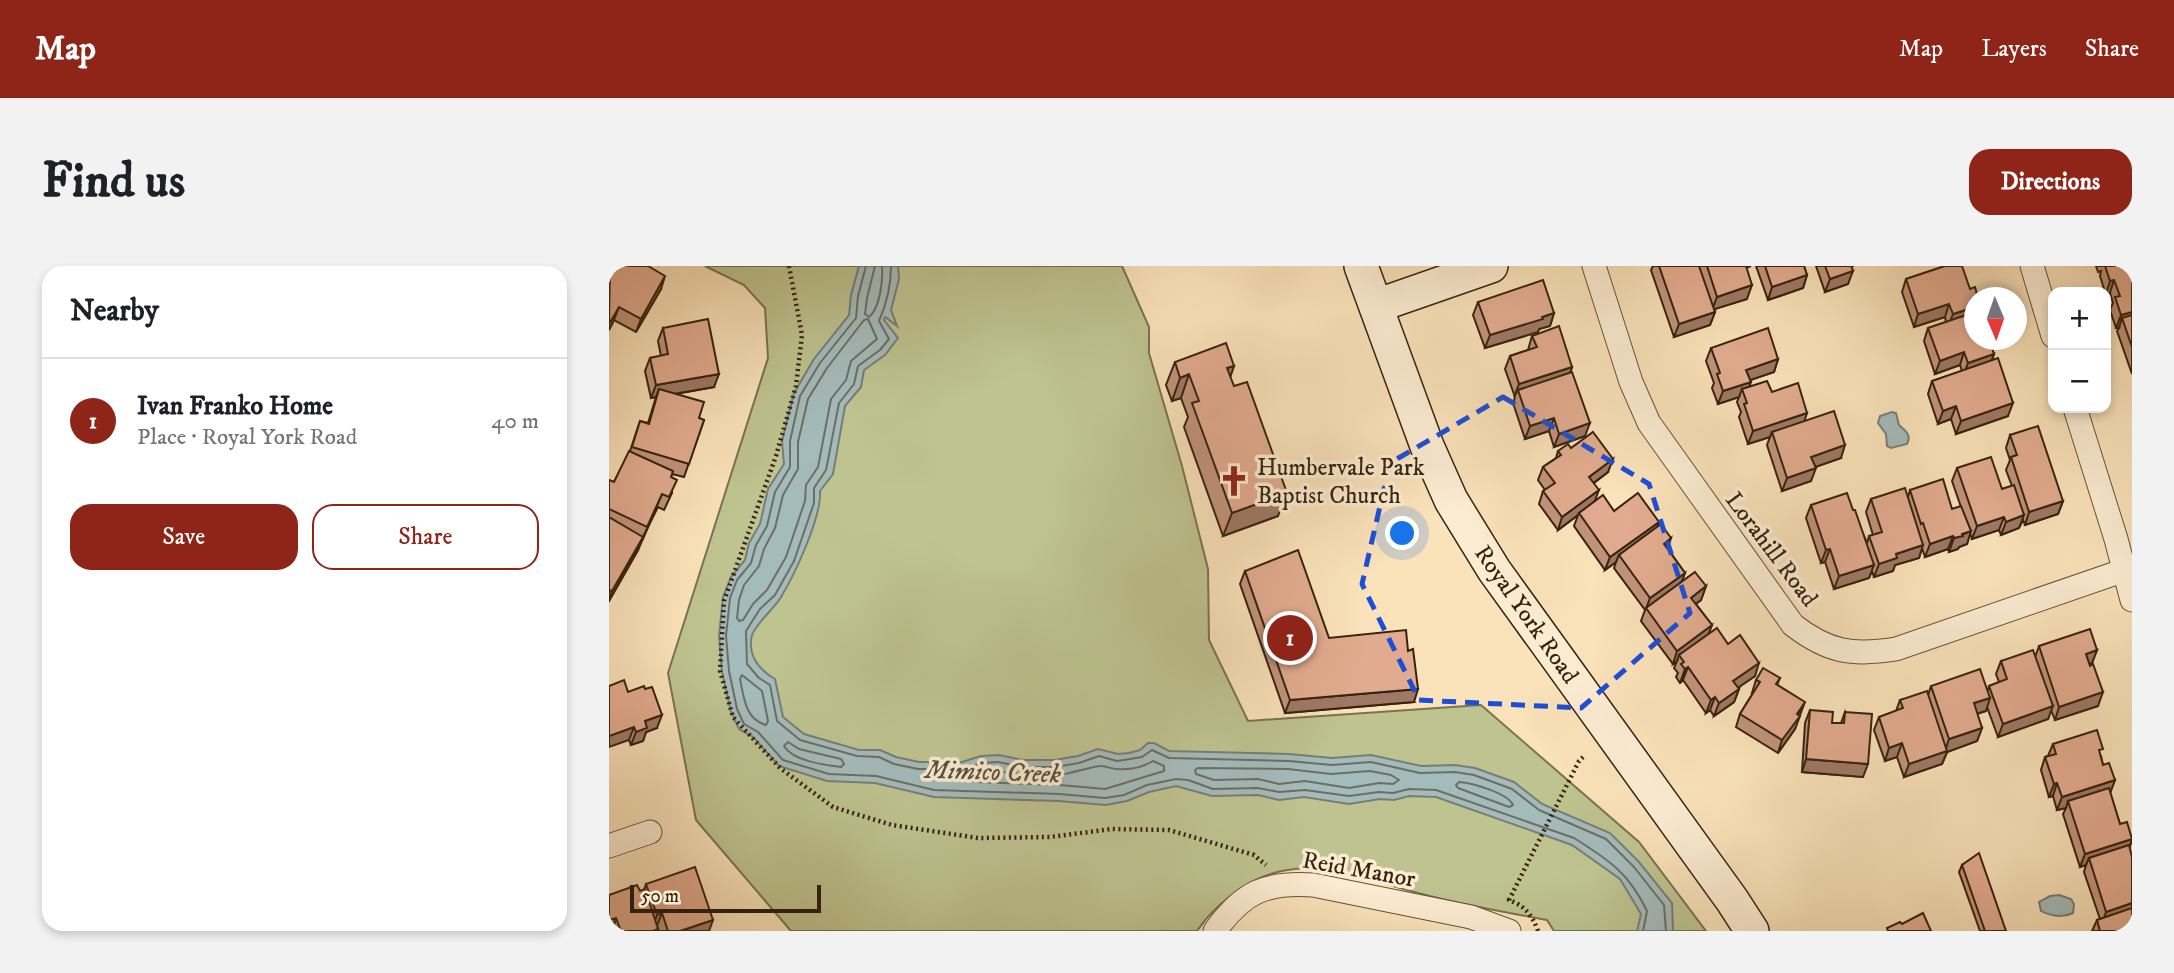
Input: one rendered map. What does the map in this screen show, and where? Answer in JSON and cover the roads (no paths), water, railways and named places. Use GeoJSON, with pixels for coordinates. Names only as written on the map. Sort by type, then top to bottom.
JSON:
{"type":"FeatureCollection","features":[{"type":"Feature","properties":{"kind":"main road","name":"Royal York Road"},"geometry":{"type":"LineString","coordinates":[[1361,266],[1419,426],[1451,500],[1494,570],[1752,931]]}},
{"type":"Feature","properties":{"kind":"main road"},"geometry":{"type":"LineString","coordinates":[[1376,306],[1491,266]]}},
{"type":"Feature","properties":{"kind":"street","name":"Lorahill Road"},"geometry":{"type":"LineString","coordinates":[[1594,266],[1631,382],[1649,423],[1793,625],[1812,640],[1839,650],[1865,654],[1896,649],[2125,570]]}},
{"type":"Feature","properties":{"kind":"street"},"geometry":{"type":"LineString","coordinates":[[2032,266],[2048,319]]}},
{"type":"Feature","properties":{"kind":"street"},"geometry":{"type":"LineString","coordinates":[[2077,413],[2132,600]]}},
{"type":"Feature","properties":{"kind":"street"},"geometry":{"type":"LineString","coordinates":[[609,846],[650,832]]}},
{"type":"Feature","properties":{"kind":"street","name":"Reid Manor"},"geometry":{"type":"LineString","coordinates":[[1215,931],[1242,898],[1259,890],[1287,883],[1313,885],[1471,917],[1509,931]]}},
{"type":"Feature","properties":{"kind":"water","name":"Mimico Creek"},"geometry":{"type":"Polygon","coordinates":[[[859,266],[898,266],[899,279],[891,310],[897,326],[885,317],[884,320],[898,338],[885,355],[864,370],[861,387],[845,406],[833,474],[820,491],[817,515],[807,545],[781,597],[752,635],[753,655],[759,666],[775,679],[783,717],[804,734],[859,750],[880,750],[919,762],[962,762],[981,756],[999,755],[1023,760],[1054,760],[1098,749],[1118,754],[1129,753],[1140,750],[1148,743],[1154,743],[1169,751],[1289,754],[1332,758],[1371,755],[1421,766],[1455,765],[1475,768],[1514,782],[1542,804],[1610,833],[1639,862],[1672,903],[1673,931],[1637,931],[1641,914],[1620,879],[1572,845],[1436,797],[1409,796],[1349,804],[1304,797],[1279,800],[1258,795],[1212,796],[1176,786],[1106,805],[934,797],[875,783],[827,781],[779,766],[753,737],[739,729],[731,712],[722,672],[719,636],[723,597],[731,577],[745,560],[749,543],[760,524],[768,489],[784,464],[782,441],[794,393],[814,359],[849,315],[859,266]]]}},
{"type":"Feature","properties":{"kind":"water"},"geometry":{"type":"Polygon","coordinates":[[[1896,413],[1899,425],[1909,438],[1907,444],[1891,448],[1887,446],[1886,434],[1878,423],[1880,416],[1896,413]]]}},
{"type":"Feature","properties":{"kind":"water"},"geometry":{"type":"Polygon","coordinates":[[[2059,895],[2071,899],[2074,904],[2073,913],[2057,916],[2041,911],[2039,902],[2059,895]]]}},
{"type":"Feature","properties":{"kind":"place","name":"Humbervale Park Baptist Church"},"geometry":{"type":"Point","coordinates":[1234,481]}},
{"type":"Feature","properties":{"kind":"place","name":"Ivan Franko Home"},"geometry":{"type":"Point","coordinates":[1290,638]}}]}
